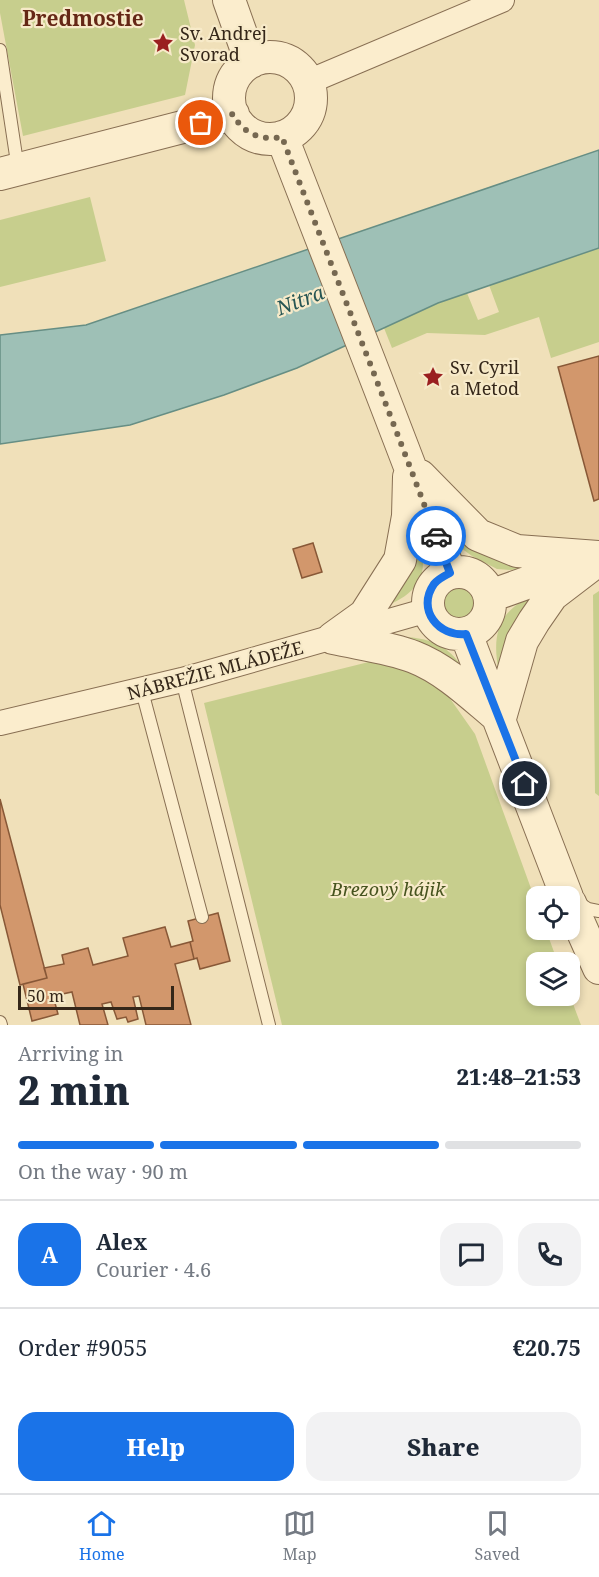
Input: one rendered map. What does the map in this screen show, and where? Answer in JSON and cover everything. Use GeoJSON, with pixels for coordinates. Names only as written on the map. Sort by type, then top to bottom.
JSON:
{"type":"FeatureCollection","features":[{"type":"Feature","properties":{"kind":"street"},"geometry":{"type":"LineString","coordinates":[[229,0],[251,62]]}},
{"type":"Feature","properties":{"kind":"street"},"geometry":{"type":"LineString","coordinates":[[308,82],[502,0]]}},
{"type":"Feature","properties":{"kind":"street"},"geometry":{"type":"LineString","coordinates":[[266,57],[282,58],[296,66],[308,82],[311,101],[307,115],[299,127],[282,137],[267,138],[253,135],[241,126],[233,114],[230,98],[231,87],[239,72],[251,62],[266,57]]}},
{"type":"Feature","properties":{"kind":"street"},"geometry":{"type":"LineString","coordinates":[[9,172],[233,114]]}},
{"type":"Feature","properties":{"kind":"street"},"geometry":{"type":"LineString","coordinates":[[282,137],[316,229],[376,375],[450,573]]}},
{"type":"Feature","properties":{"kind":"street"},"geometry":{"type":"LineString","coordinates":[[409,464],[478,535],[517,551],[599,558]]}},
{"type":"Feature","properties":{"kind":"street"},"geometry":{"type":"LineString","coordinates":[[333,638],[365,615],[400,560],[408,516],[409,464]]}},
{"type":"Feature","properties":{"kind":"street"},"geometry":{"type":"LineString","coordinates":[[490,596],[599,558]]}},
{"type":"Feature","properties":{"kind":"street"},"geometry":{"type":"LineString","coordinates":[[500,718],[522,641],[534,621],[552,595],[599,558]]}},
{"type":"Feature","properties":{"kind":"street"},"geometry":{"type":"LineString","coordinates":[[450,573],[471,574],[486,586],[490,596],[491,608],[486,620],[478,629],[466,634],[458,635],[442,630],[435,624],[429,610],[428,601],[432,587],[450,573]]}},
{"type":"Feature","properties":{"kind":"street","name":"NÁBREŽIE MLÁDEŽE"},"geometry":{"type":"LineString","coordinates":[[0,723],[142,691],[429,610]]}},
{"type":"Feature","properties":{"kind":"street"},"geometry":{"type":"LineString","coordinates":[[466,634],[563,886]]}},
{"type":"Feature","properties":{"kind":"street"},"geometry":{"type":"LineString","coordinates":[[333,638],[414,657],[434,667],[500,718]]}},
{"type":"Feature","properties":{"kind":"street"},"geometry":{"type":"LineString","coordinates":[[580,921],[597,953]]}},
{"type":"Feature","properties":{"kind":"lane"},"geometry":{"type":"LineString","coordinates":[[0,50],[9,172]]}},
{"type":"Feature","properties":{"kind":"lane"},"geometry":{"type":"LineString","coordinates":[[182,680],[269,1025]]}},
{"type":"Feature","properties":{"kind":"lane"},"geometry":{"type":"LineString","coordinates":[[142,691],[202,917]]}},
{"type":"Feature","properties":{"kind":"lane"},"geometry":{"type":"LineString","coordinates":[[580,905],[599,911]]}},
{"type":"Feature","properties":{"kind":"green space"},"geometry":{"type":"Polygon","coordinates":[[[0,0],[184,0],[195,45],[185,95],[23,136],[0,13],[0,0]]]}},
{"type":"Feature","properties":{"kind":"green space"},"geometry":{"type":"Polygon","coordinates":[[[90,197],[106,261],[0,287],[0,220],[90,197]]]}},
{"type":"Feature","properties":{"kind":"green space"},"geometry":{"type":"Polygon","coordinates":[[[599,248],[599,342],[551,358],[539,317],[485,335],[427,333],[392,348],[384,328],[438,303],[467,293],[478,320],[499,312],[489,285],[599,248]]]}},
{"type":"Feature","properties":{"kind":"green space"},"geometry":{"type":"Polygon","coordinates":[[[448,523],[549,562],[511,570],[497,569],[461,548],[448,523]]]}},
{"type":"Feature","properties":{"kind":"green space"},"geometry":{"type":"Polygon","coordinates":[[[416,533],[423,558],[419,580],[409,593],[377,610],[416,533]]]}},
{"type":"Feature","properties":{"kind":"green space"},"geometry":{"type":"Polygon","coordinates":[[[460,585],[472,591],[478,603],[472,615],[460,621],[448,615],[442,603],[448,591],[460,585]]]}},
{"type":"Feature","properties":{"kind":"green space"},"geometry":{"type":"Polygon","coordinates":[[[599,591],[599,796],[595,793],[593,595],[599,591]]]}},
{"type":"Feature","properties":{"kind":"green space"},"geometry":{"type":"Polygon","coordinates":[[[545,593],[503,691],[496,656],[496,644],[502,622],[518,604],[545,593]]]}},
{"type":"Feature","properties":{"kind":"green space","name":"Brezový hájik"},"geometry":{"type":"Polygon","coordinates":[[[400,637],[424,640],[443,648],[458,661],[470,682],[418,653],[475,734],[530,886],[526,886],[526,940],[550,940],[554,952],[526,952],[526,1006],[574,1006],[581,1025],[282,1025],[204,703],[413,651],[400,637]]]}},
{"type":"Feature","properties":{"kind":"water","name":"Nitra"},"geometry":{"type":"Polygon","coordinates":[[[599,150],[599,248],[438,303],[297,368],[224,395],[130,425],[0,444],[0,335],[86,325],[599,150]]]}},
{"type":"Feature","properties":{"kind":"building"},"geometry":{"type":"Polygon","coordinates":[[[599,356],[599,499],[594,501],[558,367],[599,356]]]}},
{"type":"Feature","properties":{"kind":"building"},"geometry":{"type":"Polygon","coordinates":[[[313,543],[322,572],[302,578],[293,549],[313,543]]]}},
{"type":"Feature","properties":{"kind":"building"},"geometry":{"type":"Polygon","coordinates":[[[0,799],[47,978],[20,985],[0,905],[0,799]]]}},
{"type":"Feature","properties":{"kind":"building"},"geometry":{"type":"Polygon","coordinates":[[[218,913],[230,961],[200,969],[197,958],[194,959],[190,942],[193,941],[188,921],[218,913]]]}},
{"type":"Feature","properties":{"kind":"building"},"geometry":{"type":"Polygon","coordinates":[[[165,927],[171,947],[190,942],[194,959],[175,964],[191,1025],[146,1025],[139,996],[133,997],[138,1019],[128,1022],[126,1017],[117,1019],[111,1002],[102,1004],[108,1025],[80,1025],[72,992],[53,996],[58,1014],[32,1021],[23,984],[47,978],[44,968],[64,964],[62,955],[88,948],[93,965],[128,956],[123,938],[165,927]]]}},
{"type":"Feature","properties":{"kind":"way so far"},"geometry":{"type":"LineString","coordinates":[[201,123],[233,114],[241,126],[253,135],[272,139],[282,137],[316,229],[376,375],[436,536]]}},
{"type":"Feature","properties":{"kind":"place","name":"Sv. Andrej Svorad"},"geometry":{"type":"Point","coordinates":[163,43]}},
{"type":"Feature","properties":{"kind":"place","name":"Sv. Cyril a Metod"},"geometry":{"type":"Point","coordinates":[433,377]}},
{"type":"Feature","properties":{"kind":"district","name":"Predmostie"},"geometry":{"type":"Point","coordinates":[83,18]}},
{"type":"Feature","properties":{"kind":"route"},"geometry":{"type":"LineString","coordinates":[[436,536],[450,573],[432,587],[428,601],[430,616],[442,630],[458,635],[466,634],[525,784]]}}]}
